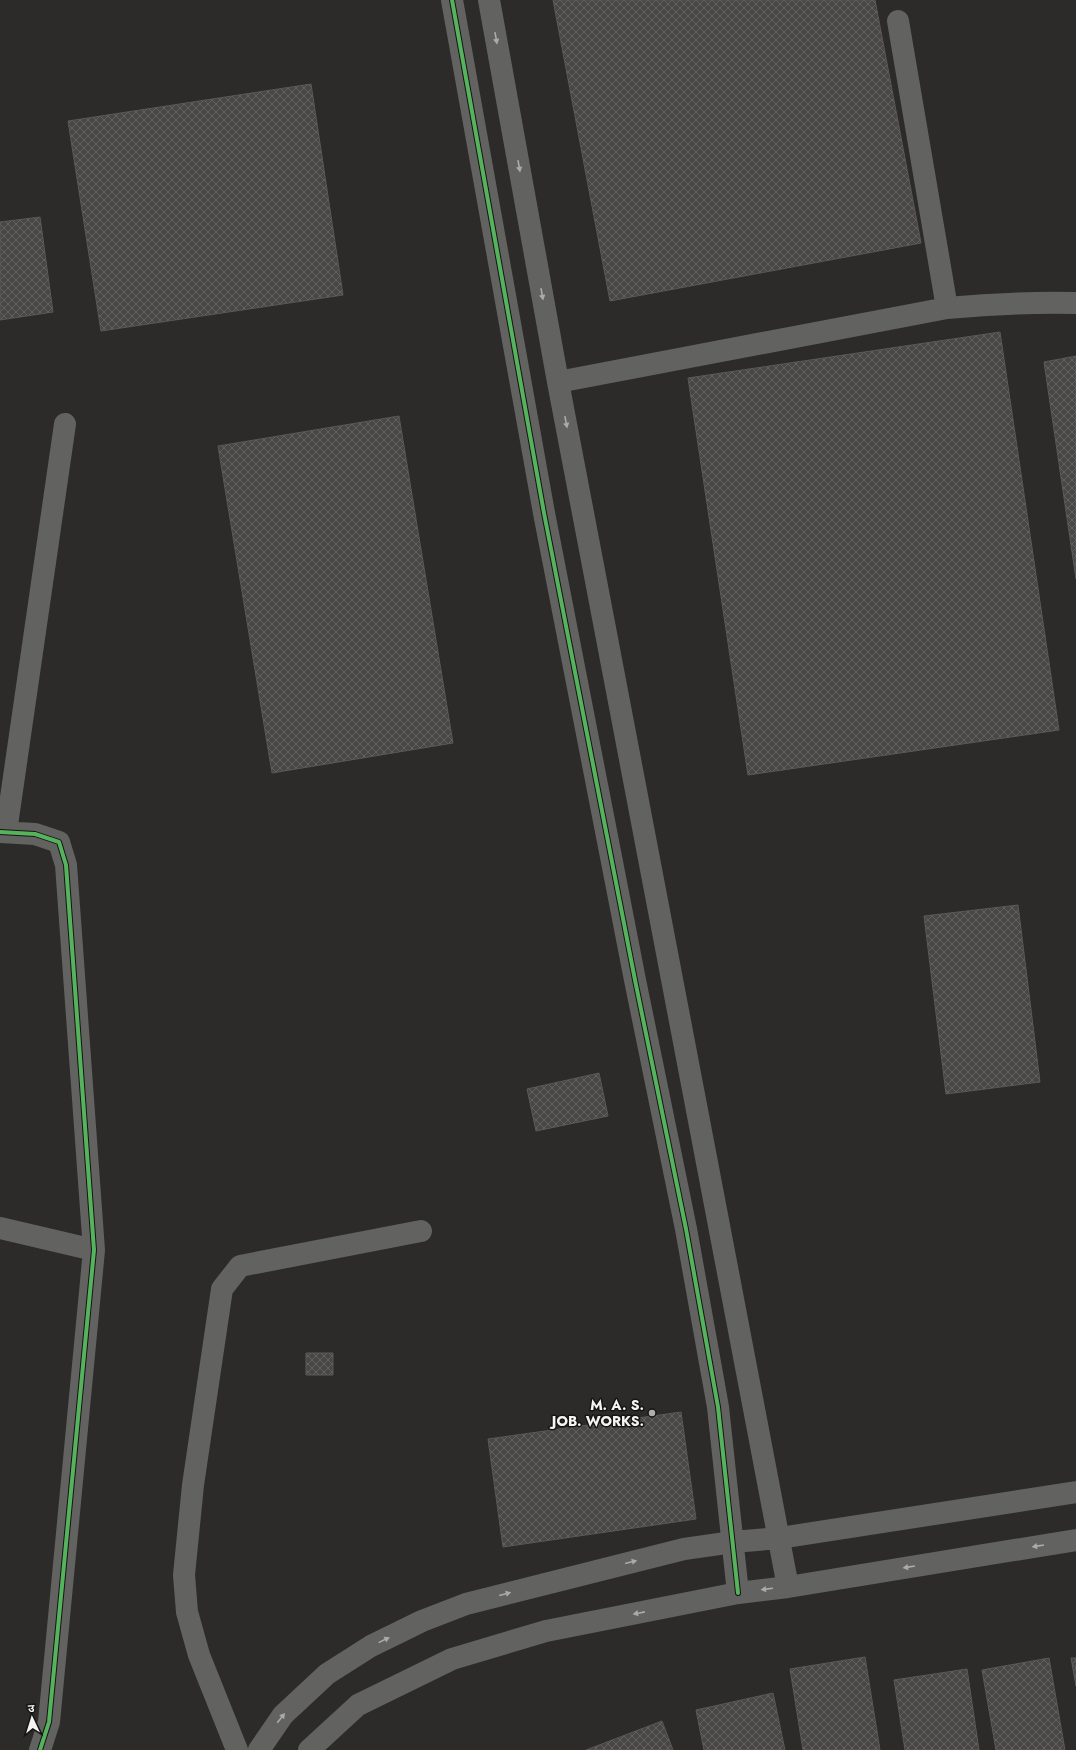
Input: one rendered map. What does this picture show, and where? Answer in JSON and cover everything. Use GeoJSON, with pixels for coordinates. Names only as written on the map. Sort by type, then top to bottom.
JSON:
{"type":"FeatureCollection","features":[{"type":"Feature","properties":{"kind":"street"},"geometry":{"type":"LineString","coordinates":[[452,0],[544,513],[635,980],[686,1229],[718,1407],[738,1593]]}},
{"type":"Feature","properties":{"kind":"street"},"geometry":{"type":"LineString","coordinates":[[489,0],[558,382],[780,1538],[788,1587]]}},
{"type":"Feature","properties":{"kind":"street"},"geometry":{"type":"LineString","coordinates":[[898,21],[947,308]]}},
{"type":"Feature","properties":{"kind":"street"},"geometry":{"type":"LineString","coordinates":[[558,382],[947,308],[1013,303],[1076,303]]}},
{"type":"Feature","properties":{"kind":"street"},"geometry":{"type":"LineString","coordinates":[[40,1750],[48,1722],[94,1250],[66,865],[59,842],[35,834],[3,832],[65,424]]}},
{"type":"Feature","properties":{"kind":"street"},"geometry":{"type":"LineString","coordinates":[[0,1228],[94,1250]]}},
{"type":"Feature","properties":{"kind":"street"},"geometry":{"type":"LineString","coordinates":[[237,1750],[199,1655],[187,1612],[184,1575],[193,1485],[222,1289],[240,1266],[421,1231]]}},
{"type":"Feature","properties":{"kind":"street"},"geometry":{"type":"LineString","coordinates":[[259,1750],[283,1715],[327,1674],[371,1646],[422,1620],[466,1604],[684,1549],[733,1542],[780,1538],[1076,1492]]}},
{"type":"Feature","properties":{"kind":"street"},"geometry":{"type":"LineString","coordinates":[[309,1750],[358,1705],[452,1659],[546,1631],[738,1593],[788,1587],[1076,1540]]}},
{"type":"Feature","properties":{"kind":"building"},"geometry":{"type":"Polygon","coordinates":[[[553,0],[875,0],[921,243],[610,301],[553,0]]]}},
{"type":"Feature","properties":{"kind":"building"},"geometry":{"type":"Polygon","coordinates":[[[311,84],[343,295],[101,331],[68,121],[311,84]]]}},
{"type":"Feature","properties":{"kind":"building"},"geometry":{"type":"Polygon","coordinates":[[[40,217],[53,312],[0,320],[0,222],[40,217]]]}},
{"type":"Feature","properties":{"kind":"building"},"geometry":{"type":"Polygon","coordinates":[[[1000,332],[1059,730],[748,775],[688,378],[1000,332]]]}},
{"type":"Feature","properties":{"kind":"building"},"geometry":{"type":"Polygon","coordinates":[[[1076,356],[1076,579],[1044,362],[1076,356]]]}},
{"type":"Feature","properties":{"kind":"building"},"geometry":{"type":"Polygon","coordinates":[[[399,416],[453,743],[272,773],[218,446],[399,416]]]}},
{"type":"Feature","properties":{"kind":"building"},"geometry":{"type":"Polygon","coordinates":[[[1018,905],[1040,1082],[946,1094],[924,916],[1018,905]]]}},
{"type":"Feature","properties":{"kind":"building"},"geometry":{"type":"Polygon","coordinates":[[[599,1073],[608,1116],[536,1131],[527,1089],[599,1073]]]}},
{"type":"Feature","properties":{"kind":"building"},"geometry":{"type":"Polygon","coordinates":[[[306,1353],[333,1353],[333,1375],[306,1375],[306,1353]]]}},
{"type":"Feature","properties":{"kind":"building"},"geometry":{"type":"Polygon","coordinates":[[[681,1412],[696,1519],[503,1547],[488,1439],[681,1412]]]}},
{"type":"Feature","properties":{"kind":"building"},"geometry":{"type":"Polygon","coordinates":[[[865,1657],[880,1750],[803,1750],[790,1669],[865,1657]]]}},
{"type":"Feature","properties":{"kind":"building"},"geometry":{"type":"Polygon","coordinates":[[[1049,1658],[1065,1750],[996,1750],[982,1670],[1049,1658]]]}},
{"type":"Feature","properties":{"kind":"building"},"geometry":{"type":"Polygon","coordinates":[[[1071,1658],[1076,1658],[1076,1686],[1071,1658]]]}},
{"type":"Feature","properties":{"kind":"building"},"geometry":{"type":"Polygon","coordinates":[[[967,1669],[979,1750],[905,1750],[894,1680],[967,1669]]]}},
{"type":"Feature","properties":{"kind":"building"},"geometry":{"type":"Polygon","coordinates":[[[773,1693],[785,1750],[704,1750],[696,1710],[773,1693]]]}},
{"type":"Feature","properties":{"kind":"building"},"geometry":{"type":"Polygon","coordinates":[[[662,1721],[673,1750],[586,1750],[662,1721]]]}},
{"type":"Feature","properties":{"kind":"cycle path"},"geometry":{"type":"LineString","coordinates":[[452,0],[544,513],[635,980],[686,1229],[718,1407],[738,1593]]}},
{"type":"Feature","properties":{"kind":"cycle path"},"geometry":{"type":"LineString","coordinates":[[0,832],[35,834],[59,842],[66,865],[94,1250],[49,1722],[40,1750]]}},
{"type":"Feature","properties":{"kind":"place","name":"M. A. S. JOB. WORKS."},"geometry":{"type":"Point","coordinates":[652,1413]}}]}
